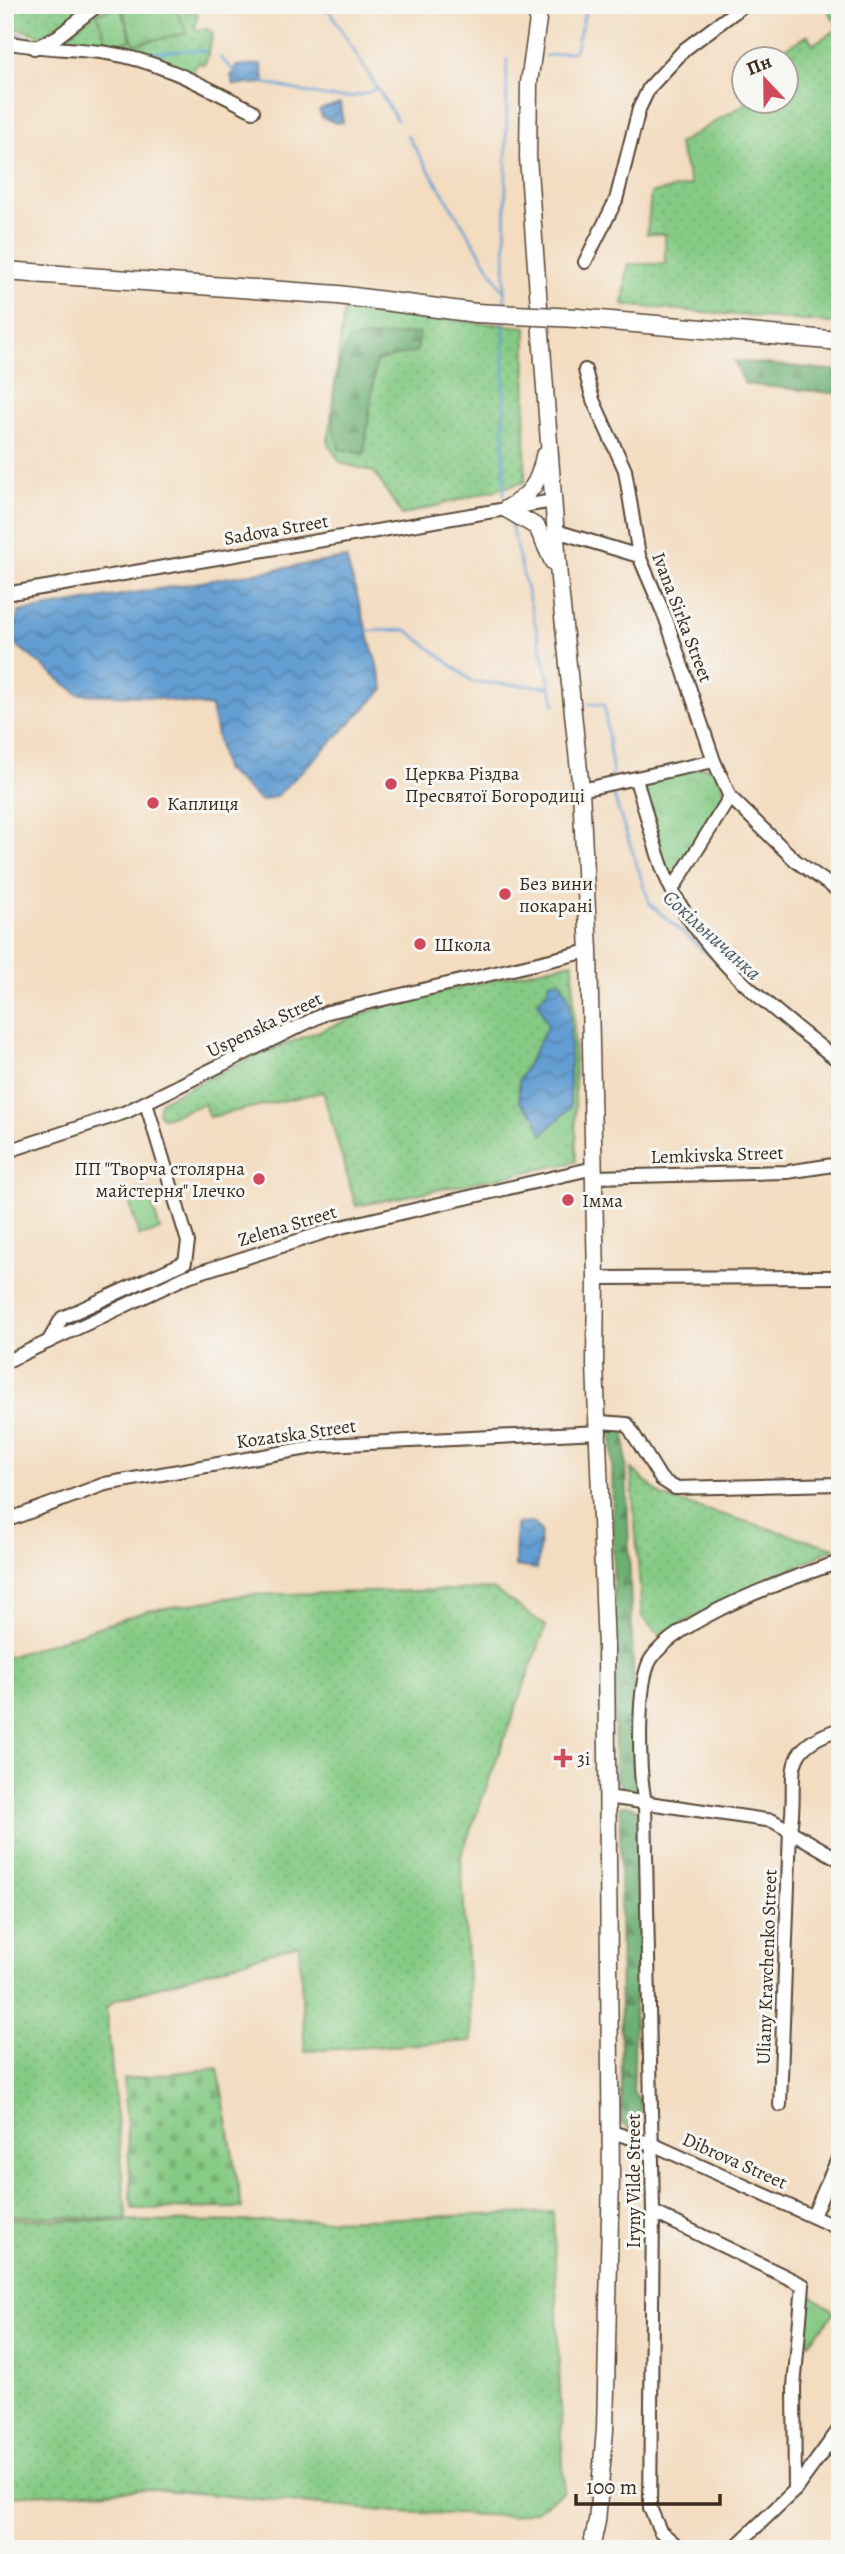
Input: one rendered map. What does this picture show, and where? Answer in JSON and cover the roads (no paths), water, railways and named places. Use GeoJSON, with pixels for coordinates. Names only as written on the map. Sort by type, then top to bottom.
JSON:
{"type":"FeatureCollection","features":[{"type":"Feature","properties":{"kind":"highway"},"geometry":{"type":"LineString","coordinates":[[5,271],[338,295],[476,313],[577,318],[840,341]]}},
{"type":"Feature","properties":{"kind":"main road"},"geometry":{"type":"LineString","coordinates":[[540,5],[529,83],[528,157],[555,531],[581,790],[589,951],[595,1172],[595,1364],[600,1427],[608,1795],[611,2132],[605,2430],[597,2521],[591,2549]]}},
{"type":"Feature","properties":{"kind":"main road"},"geometry":{"type":"LineString","coordinates":[[506,509],[529,496],[537,483],[548,433]]}},
{"type":"Feature","properties":{"kind":"main road"},"geometry":{"type":"LineString","coordinates":[[506,509],[537,527],[559,578]]}},
{"type":"Feature","properties":{"kind":"street"},"geometry":{"type":"LineString","coordinates":[[34,48],[57,37],[98,5]]}},
{"type":"Feature","properties":{"kind":"street"},"geometry":{"type":"LineString","coordinates":[[585,262],[618,195],[639,109],[649,88],[685,49],[744,5]]}},
{"type":"Feature","properties":{"kind":"street"},"geometry":{"type":"LineString","coordinates":[[5,41],[34,48],[110,53],[182,76],[253,111]]}},
{"type":"Feature","properties":{"kind":"street","name":"Ivana Sirka Street"},"geometry":{"type":"LineString","coordinates":[[585,370],[593,400],[625,470],[639,556],[666,619],[714,761],[730,797],[796,860],[840,892]]}},
{"type":"Feature","properties":{"kind":"street","name":"Sadova Street"},"geometry":{"type":"LineString","coordinates":[[5,594],[553,500]]}},
{"type":"Feature","properties":{"kind":"street"},"geometry":{"type":"LineString","coordinates":[[555,531],[639,556]]}},
{"type":"Feature","properties":{"kind":"street"},"geometry":{"type":"LineString","coordinates":[[581,790],[714,761]]}},
{"type":"Feature","properties":{"kind":"street"},"geometry":{"type":"LineString","coordinates":[[636,780],[672,890],[714,955],[767,1004],[840,1062]]}},
{"type":"Feature","properties":{"kind":"street"},"geometry":{"type":"LineString","coordinates":[[672,890],[730,797]]}},
{"type":"Feature","properties":{"kind":"street","name":"Uspenska Street"},"geometry":{"type":"LineString","coordinates":[[5,1152],[146,1103],[328,1012],[589,951]]}},
{"type":"Feature","properties":{"kind":"street"},"geometry":{"type":"LineString","coordinates":[[146,1103],[188,1242],[185,1262],[188,1276]]}},
{"type":"Feature","properties":{"kind":"street","name":"Lemkivska Street"},"geometry":{"type":"LineString","coordinates":[[595,1172],[787,1172],[840,1164]]}},
{"type":"Feature","properties":{"kind":"street","name":"Zelena Street"},"geometry":{"type":"LineString","coordinates":[[5,1362],[188,1276],[341,1227],[595,1172]]}},
{"type":"Feature","properties":{"kind":"street"},"geometry":{"type":"LineString","coordinates":[[48,1342],[62,1318],[185,1262]]}},
{"type":"Feature","properties":{"kind":"street"},"geometry":{"type":"LineString","coordinates":[[596,1278],[840,1277]]}},
{"type":"Feature","properties":{"kind":"street","name":"Kozatska Street"},"geometry":{"type":"LineString","coordinates":[[5,1521],[105,1484],[325,1445],[600,1427],[622,1421],[627,1424],[661,1479],[675,1488],[840,1484]]}},
{"type":"Feature","properties":{"kind":"street","name":"Iryny Vilde Street"},"geometry":{"type":"LineString","coordinates":[[681,2549],[660,2531],[650,2508],[653,2212],[645,1802],[641,1781],[643,1680],[650,1660],[664,1644],[725,1606],[791,1578],[840,1562]]}},
{"type":"Feature","properties":{"kind":"street","name":"Uliany Kravchenko Street"},"geometry":{"type":"LineString","coordinates":[[780,2105],[790,1830],[794,1809],[792,1765],[807,1743],[840,1729]]}},
{"type":"Feature","properties":{"kind":"street"},"geometry":{"type":"LineString","coordinates":[[608,1795],[773,1821],[837,1856]]}},
{"type":"Feature","properties":{"kind":"street","name":"Dibrova Street"},"geometry":{"type":"LineString","coordinates":[[611,2132],[652,2144],[840,2229]]}},
{"type":"Feature","properties":{"kind":"street"},"geometry":{"type":"LineString","coordinates":[[813,2216],[840,2154]]}},
{"type":"Feature","properties":{"kind":"street"},"geometry":{"type":"LineString","coordinates":[[653,2212],[803,2285],[794,2387],[795,2490]]}},
{"type":"Feature","properties":{"kind":"street"},"geometry":{"type":"LineString","coordinates":[[733,2549],[795,2490],[840,2428]]}},
{"type":"Feature","properties":{"kind":"water"},"geometry":{"type":"Polygon","coordinates":[[[261,64],[265,83],[234,85],[231,76],[236,66],[261,64]]]}},
{"type":"Feature","properties":{"kind":"water"},"geometry":{"type":"Polygon","coordinates":[[[340,103],[343,122],[336,123],[322,117],[319,110],[340,103]]]}},
{"type":"Feature","properties":{"kind":"water"},"geometry":{"type":"Polygon","coordinates":[[[346,558],[384,689],[278,795],[261,801],[224,769],[211,707],[143,696],[78,694],[15,644],[13,635],[19,612],[346,558]]]}},
{"type":"Feature","properties":{"kind":"water"},"geometry":{"type":"Polygon","coordinates":[[[560,980],[570,1000],[570,1108],[542,1135],[536,1117],[519,1101],[519,1080],[548,1026],[538,1002],[548,990],[549,982],[560,980]]]}},
{"type":"Feature","properties":{"kind":"water"},"geometry":{"type":"Polygon","coordinates":[[[534,1523],[541,1531],[537,1569],[515,1566],[516,1524],[534,1523]]]}},
{"type":"Feature","properties":{"kind":"waterway"},"geometry":{"type":"LineString","coordinates":[[326,5],[397,120]]}},
{"type":"Feature","properties":{"kind":"waterway"},"geometry":{"type":"LineString","coordinates":[[545,56],[575,51],[587,5]]}},
{"type":"Feature","properties":{"kind":"waterway"},"geometry":{"type":"LineString","coordinates":[[12,32],[33,40]]}},
{"type":"Feature","properties":{"kind":"waterway"},"geometry":{"type":"LineString","coordinates":[[132,53],[205,51]]}},
{"type":"Feature","properties":{"kind":"waterway"},"geometry":{"type":"LineString","coordinates":[[220,58],[236,72]]}},
{"type":"Feature","properties":{"kind":"waterway"},"geometry":{"type":"LineString","coordinates":[[505,290],[507,59]]}},
{"type":"Feature","properties":{"kind":"waterway"},"geometry":{"type":"LineString","coordinates":[[264,83],[336,97],[350,97],[377,88]]}},
{"type":"Feature","properties":{"kind":"waterway"},"geometry":{"type":"LineString","coordinates":[[407,135],[505,293],[504,307]]}},
{"type":"Feature","properties":{"kind":"waterway"},"geometry":{"type":"LineString","coordinates":[[504,320],[504,495]]}},
{"type":"Feature","properties":{"kind":"waterway"},"geometry":{"type":"LineString","coordinates":[[510,521],[555,705]]}},
{"type":"Feature","properties":{"kind":"waterway"},"geometry":{"type":"LineString","coordinates":[[366,631],[407,630],[473,682],[550,687]]}},
{"type":"Feature","properties":{"kind":"waterway"},"geometry":{"type":"LineString","coordinates":[[589,704],[604,704],[613,776]]}},
{"type":"Feature","properties":{"kind":"waterway","name":"Сокільничанка"},"geometry":{"type":"LineString","coordinates":[[612,791],[650,904],[711,957]]}},
{"type":"Feature","properties":{"kind":"place","name":"Церква Різдва Пресвятої Богородиці"},"geometry":{"type":"Point","coordinates":[391,784]}},
{"type":"Feature","properties":{"kind":"place","name":"Каплиця"},"geometry":{"type":"Point","coordinates":[153,803]}},
{"type":"Feature","properties":{"kind":"place","name":"Без вини покарані"},"geometry":{"type":"Point","coordinates":[505,894]}},
{"type":"Feature","properties":{"kind":"place","name":"Школа"},"geometry":{"type":"Point","coordinates":[420,944]}},
{"type":"Feature","properties":{"kind":"place","name":"ПП \"Творча столярна майстерня\" Ілечко"},"geometry":{"type":"Point","coordinates":[259,1179]}},
{"type":"Feature","properties":{"kind":"place","name":"Імма"},"geometry":{"type":"Point","coordinates":[568,1200]}},
{"type":"Feature","properties":{"kind":"place","name":"3і"},"geometry":{"type":"Point","coordinates":[563,1758]}}]}
